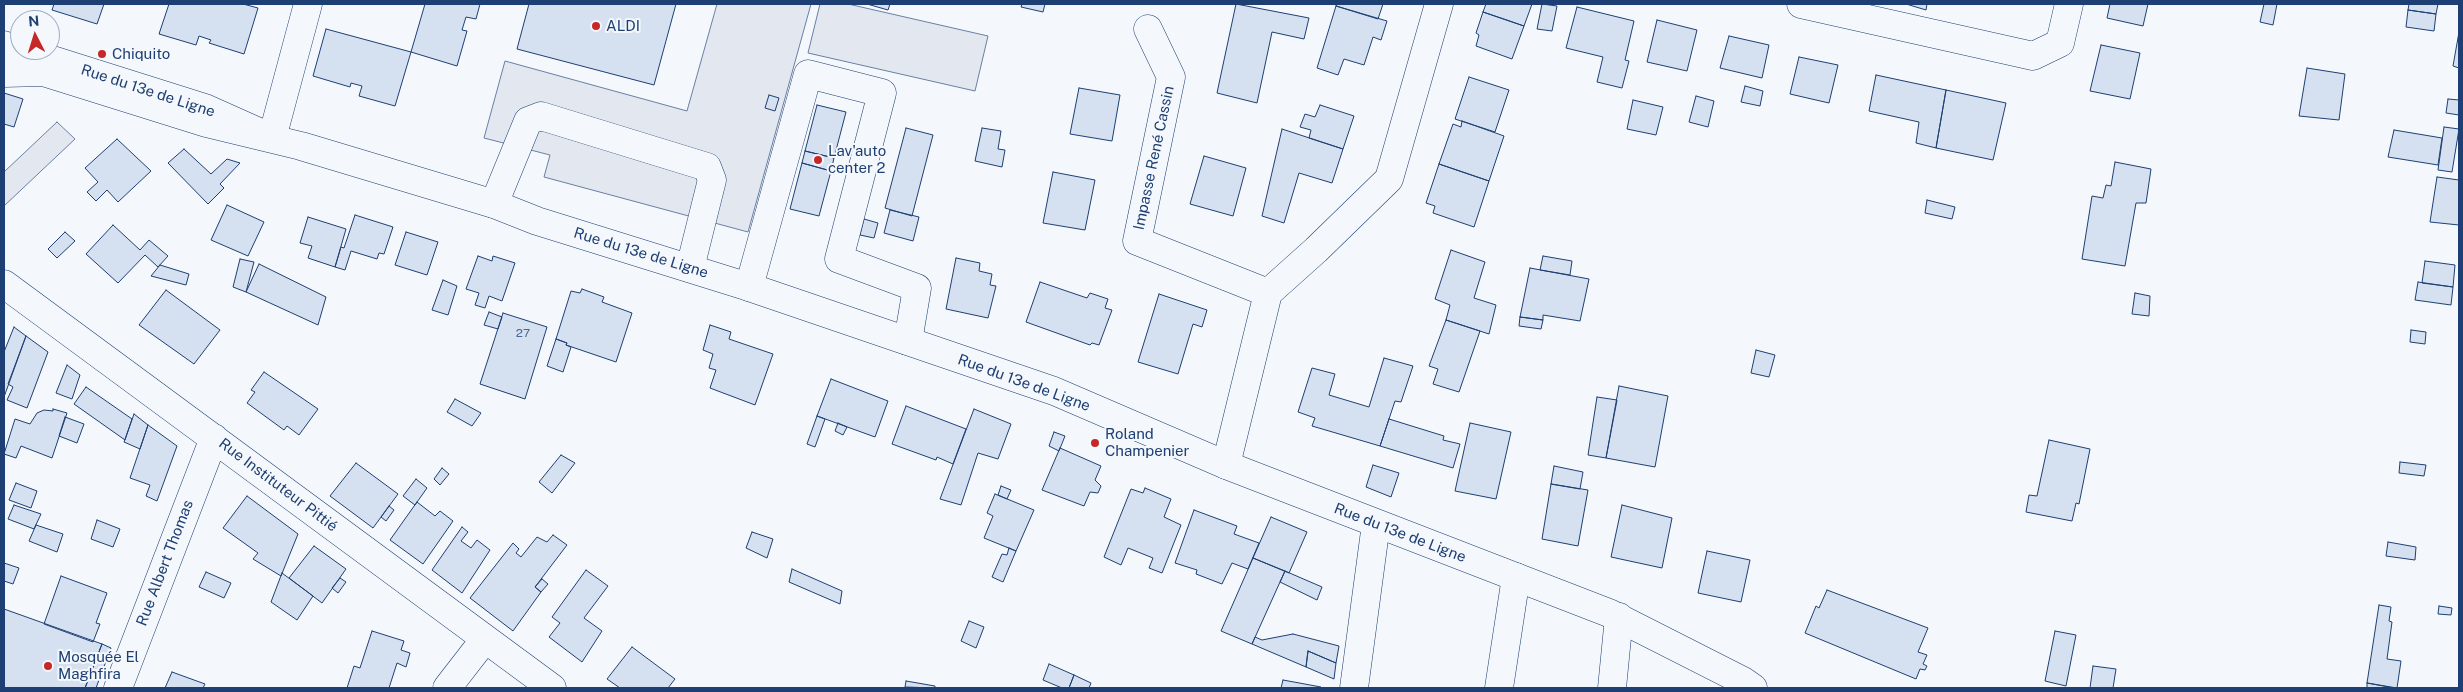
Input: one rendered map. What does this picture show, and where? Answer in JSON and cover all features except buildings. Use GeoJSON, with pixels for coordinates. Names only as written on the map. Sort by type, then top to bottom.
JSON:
{"type":"FeatureCollection","features":[{"type":"Feature","properties":{"kind":"street"},"geometry":{"type":"LineString","coordinates":[[272,138],[308,4]]}},
{"type":"Feature","properties":{"kind":"street"},"geometry":{"type":"LineString","coordinates":[[1226,465],[1268,293],[1316,250],[1389,179],[1438,4]]}},
{"type":"Feature","properties":{"kind":"street"},"geometry":{"type":"LineString","coordinates":[[1801,4],[2033,56],[2060,43],[2068,4]]}},
{"type":"Feature","properties":{"kind":"street","name":"Impasse René Cassin"},"geometry":{"type":"LineString","coordinates":[[1148,30],[1171,77],[1137,241],[1268,293]]}},
{"type":"Feature","properties":{"kind":"street","name":"Rue du 13e de Ligne"},"geometry":{"type":"LineString","coordinates":[[28,60],[44,72]]}},
{"type":"Feature","properties":{"kind":"street","name":"Rue du 13e de Ligne"},"geometry":{"type":"LineString","coordinates":[[51,60],[205,108],[272,138]]}},
{"type":"Feature","properties":{"kind":"street","name":"Rue du 13e de Ligne"},"geometry":{"type":"LineString","coordinates":[[4,73],[44,72],[206,123],[272,138],[494,204],[537,221],[749,287],[1054,391],[1226,465],[1619,617],[1743,681],[1753,688]]}},
{"type":"Feature","properties":{"kind":"street"},"geometry":{"type":"LineString","coordinates":[[749,287],[808,74],[882,93],[839,259],[917,288],[908,341]]}},
{"type":"Feature","properties":{"kind":"street"},"geometry":{"type":"LineString","coordinates":[[494,204],[528,121],[541,116],[707,167],[712,180],[690,268]]}},
{"type":"Feature","properties":{"kind":"street","name":"Rue Instituteur Pittié"},"geometry":{"type":"LineString","coordinates":[[4,284],[552,688]]}},
{"type":"Feature","properties":{"kind":"street","name":"Rue Albert Thomas"},"geometry":{"type":"LineString","coordinates":[[118,688],[214,438]]}},
{"type":"Feature","properties":{"kind":"street"},"geometry":{"type":"LineString","coordinates":[[1354,688],[1376,524]]}},
{"type":"Feature","properties":{"kind":"street"},"geometry":{"type":"LineString","coordinates":[[1499,688],[1516,577]]}},
{"type":"Feature","properties":{"kind":"street"},"geometry":{"type":"LineString","coordinates":[[1612,688],[1619,617]]}},
{"type":"Feature","properties":{"kind":"street"},"geometry":{"type":"LineString","coordinates":[[447,688],[485,639]]}},
{"type":"Feature","properties":{"kind":"shaded area"},"geometry":{"type":"Polygon","coordinates":[[[717,4],[811,4],[748,232],[544,177],[550,155],[484,138],[505,61],[687,111],[717,4]]]}},
{"type":"Feature","properties":{"kind":"shaded area"},"geometry":{"type":"Polygon","coordinates":[[[820,4],[848,4],[988,36],[975,91],[808,53],[820,4]]]}},
{"type":"Feature","properties":{"kind":"shaded area"},"geometry":{"type":"Polygon","coordinates":[[[57,122],[75,139],[4,206],[4,172],[57,122]]]}},
{"type":"Feature","properties":{"kind":"place","name":"ALDI"},"geometry":{"type":"Point","coordinates":[596,26]}},
{"type":"Feature","properties":{"kind":"place","name":"Chiquito"},"geometry":{"type":"Point","coordinates":[102,54]}},
{"type":"Feature","properties":{"kind":"place","name":"Lav'auto center 2"},"geometry":{"type":"Point","coordinates":[818,160]}},
{"type":"Feature","properties":{"kind":"place","name":"Roland Champenier"},"geometry":{"type":"Point","coordinates":[1095,443]}},
{"type":"Feature","properties":{"kind":"place","name":"Mosquée El Maghfira"},"geometry":{"type":"Point","coordinates":[48,666]}}]}
